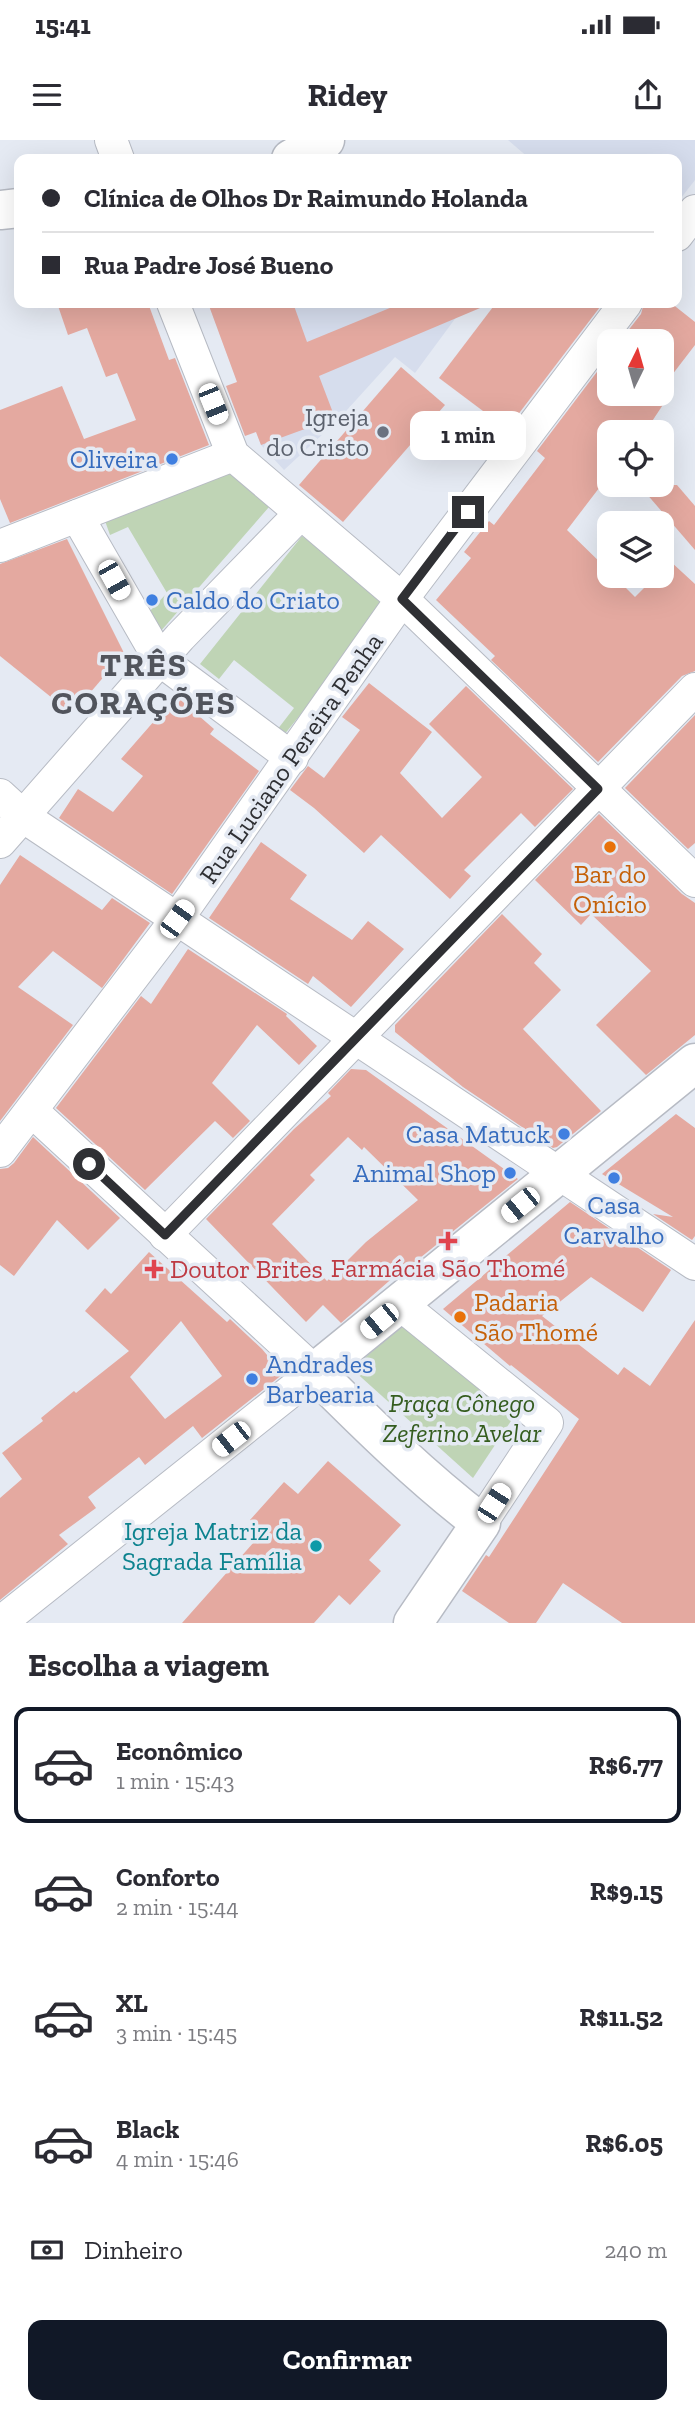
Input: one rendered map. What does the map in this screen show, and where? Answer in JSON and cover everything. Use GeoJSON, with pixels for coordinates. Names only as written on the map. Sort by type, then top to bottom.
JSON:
{"type":"FeatureCollection","features":[{"type":"Feature","properties":{"kind":"street"},"geometry":{"type":"LineString","coordinates":[[300,154],[325,140]]}},
{"type":"Feature","properties":{"kind":"street"},"geometry":{"type":"LineString","coordinates":[[682,228],[695,211]]}},
{"type":"Feature","properties":{"kind":"street"},"geometry":{"type":"LineString","coordinates":[[175,308],[233,455],[402,599],[695,881]]}},
{"type":"Feature","properties":{"kind":"street","name":"Rua Luciano Pereira Penha"},"geometry":{"type":"LineString","coordinates":[[0,1151],[177,919],[402,599],[622,308]]}},
{"type":"Feature","properties":{"kind":"street"},"geometry":{"type":"LineString","coordinates":[[0,547],[233,455]]}},
{"type":"Feature","properties":{"kind":"street"},"geometry":{"type":"LineString","coordinates":[[0,842],[160,660],[301,513]]}},
{"type":"Feature","properties":{"kind":"street"},"geometry":{"type":"LineString","coordinates":[[77,516],[160,660],[292,758]]}},
{"type":"Feature","properties":{"kind":"street"},"geometry":{"type":"LineString","coordinates":[[165,1235],[695,689]]}},
{"type":"Feature","properties":{"kind":"street"},"geometry":{"type":"LineString","coordinates":[[0,795],[24,817],[561,1172],[695,1264]]}},
{"type":"Feature","properties":{"kind":"street"},"geometry":{"type":"LineString","coordinates":[[0,1623],[400,1304],[695,1063]]}},
{"type":"Feature","properties":{"kind":"street"},"geometry":{"type":"LineString","coordinates":[[32,1111],[353,1410],[454,1502],[481,1523]]}},
{"type":"Feature","properties":{"kind":"street"},"geometry":{"type":"LineString","coordinates":[[400,1304],[547,1423],[413,1623]]}},
{"type":"Feature","properties":{"kind":"shaded area"},"geometry":{"type":"Polygon","coordinates":[[[508,140],[695,140],[695,180],[682,197],[682,154],[524,154],[508,140]]]}},
{"type":"Feature","properties":{"kind":"shaded area"},"geometry":{"type":"Polygon","coordinates":[[[210,308],[463,308],[415,373],[395,357],[337,421],[284,470],[261,445],[210,308]]]}},
{"type":"Feature","properties":{"kind":"green space"},"geometry":{"type":"Polygon","coordinates":[[[229,473],[269,507],[160,632],[148,613],[167,593],[128,527],[110,535],[104,518],[229,473]]]}},
{"type":"Feature","properties":{"kind":"green space"},"geometry":{"type":"Polygon","coordinates":[[[302,536],[389,604],[284,735],[277,730],[294,708],[234,660],[219,679],[200,664],[302,536]]]}},
{"type":"Feature","properties":{"kind":"green space","name":"Praça Cônego Zeferino Avelar"},"geometry":{"type":"Polygon","coordinates":[[[405,1323],[515,1415],[473,1478],[352,1369],[405,1323]]]}},
{"type":"Feature","properties":{"kind":"building"},"geometry":{"type":"Polygon","coordinates":[[[59,308],[150,308],[169,360],[175,358],[209,445],[10,523],[0,499],[0,410],[62,386],[84,439],[136,420],[117,373],[106,377],[87,328],[68,335],[59,308]]]}},
{"type":"Feature","properties":{"kind":"building"},"geometry":{"type":"Polygon","coordinates":[[[210,308],[295,308],[307,342],[390,308],[480,308],[319,376],[335,418],[261,445],[256,432],[245,436],[226,386],[237,382],[210,308]]]}},
{"type":"Feature","properties":{"kind":"building"},"geometry":{"type":"Polygon","coordinates":[[[492,308],[599,308],[507,429],[439,378],[492,308]]]}},
{"type":"Feature","properties":{"kind":"building"},"geometry":{"type":"Polygon","coordinates":[[[643,308],[677,308],[695,322],[695,345],[674,372],[674,329],[629,329],[643,308]]]}},
{"type":"Feature","properties":{"kind":"building","name":"Igreja do Cristo"},"geometry":{"type":"Polygon","coordinates":[[[401,367],[445,405],[343,522],[299,485],[401,367]]]}},
{"type":"Feature","properties":{"kind":"building"},"geometry":{"type":"Polygon","coordinates":[[[597,372],[597,406],[662,406],[653,420],[597,420],[597,491],[567,530],[597,559],[597,588],[626,588],[635,597],[644,588],[674,588],[674,565],[695,584],[695,671],[682,676],[598,762],[491,660],[495,656],[436,600],[471,558],[464,552],[489,521],[494,525],[545,458],[537,451],[597,372]]]}},
{"type":"Feature","properties":{"kind":"building"},"geometry":{"type":"Polygon","coordinates":[[[674,485],[677,485],[695,506],[695,550],[674,526],[674,511],[661,511],[649,497],[674,497],[674,485]]]}},
{"type":"Feature","properties":{"kind":"building"},"geometry":{"type":"Polygon","coordinates":[[[67,539],[124,653],[72,714],[0,656],[0,564],[67,539]]]}},
{"type":"Feature","properties":{"kind":"building"},"geometry":{"type":"Polygon","coordinates":[[[369,683],[432,732],[400,773],[442,818],[482,777],[429,724],[466,686],[573,789],[535,827],[521,813],[464,870],[471,876],[450,899],[381,835],[364,853],[290,790],[308,766],[324,778],[360,730],[342,717],[369,683]]]}},
{"type":"Feature","properties":{"kind":"building"},"geometry":{"type":"Polygon","coordinates":[[[176,696],[214,729],[210,734],[259,771],[172,894],[59,818],[78,789],[113,812],[143,776],[121,759],[176,696]]]}},
{"type":"Feature","properties":{"kind":"building"},"geometry":{"type":"Polygon","coordinates":[[[695,715],[695,843],[688,849],[625,788],[695,715]]]}},
{"type":"Feature","properties":{"kind":"building"},"geometry":{"type":"Polygon","coordinates":[[[599,814],[682,894],[695,903],[695,1035],[646,1075],[596,1025],[651,971],[591,914],[581,925],[535,880],[599,814]]]}},
{"type":"Feature","properties":{"kind":"building"},"geometry":{"type":"Polygon","coordinates":[[[261,842],[307,875],[290,899],[352,940],[368,921],[404,949],[351,1007],[313,976],[308,984],[209,918],[261,842]]]}},
{"type":"Feature","properties":{"kind":"building"},"geometry":{"type":"Polygon","coordinates":[[[20,855],[102,910],[112,898],[150,923],[102,988],[53,951],[18,987],[73,1025],[0,1121],[0,885],[20,855]]]}},
{"type":"Feature","properties":{"kind":"building"},"geometry":{"type":"Polygon","coordinates":[[[502,914],[542,954],[534,963],[561,990],[523,1029],[601,1111],[553,1148],[463,1087],[395,1032],[395,1025],[502,914]]]}},
{"type":"Feature","properties":{"kind":"building"},"geometry":{"type":"Polygon","coordinates":[[[188,949],[287,1014],[317,1046],[299,1065],[257,1025],[212,1083],[250,1121],[233,1138],[215,1121],[145,1190],[56,1108],[141,996],[151,1004],[188,949]]]}},
{"type":"Feature","properties":{"kind":"building"},"geometry":{"type":"Polygon","coordinates":[[[351,1069],[366,1070],[518,1179],[405,1270],[404,1268],[341,1323],[323,1305],[306,1322],[206,1219],[294,1129],[331,1096],[328,1093],[351,1069]],[[348,1137],[310,1175],[315,1180],[272,1224],[327,1281],[366,1242],[418,1200],[364,1147],[362,1150],[348,1137]]]}},
{"type":"Feature","properties":{"kind":"building"},"geometry":{"type":"Polygon","coordinates":[[[676,1114],[695,1128],[695,1236],[692,1240],[653,1214],[673,1217],[602,1174],[676,1114]]]}},
{"type":"Feature","properties":{"kind":"building"},"geometry":{"type":"Polygon","coordinates":[[[33,1137],[120,1218],[88,1250],[57,1220],[14,1276],[0,1265],[0,1169],[8,1168],[14,1163],[33,1137]]]}},
{"type":"Feature","properties":{"kind":"building"},"geometry":{"type":"Polygon","coordinates":[[[570,1202],[671,1270],[643,1312],[591,1277],[542,1316],[618,1375],[624,1367],[650,1386],[695,1320],[695,1623],[622,1623],[563,1583],[536,1623],[509,1623],[462,1591],[486,1555],[489,1557],[579,1419],[510,1366],[443,1309],[570,1202]]]}},
{"type":"Feature","properties":{"kind":"building"},"geometry":{"type":"Polygon","coordinates":[[[149,1252],[227,1322],[230,1319],[262,1349],[283,1374],[202,1438],[193,1426],[145,1465],[139,1457],[88,1497],[96,1508],[59,1535],[68,1544],[0,1600],[0,1498],[22,1479],[2,1453],[43,1421],[41,1418],[74,1391],[76,1393],[129,1351],[85,1311],[105,1288],[111,1294],[149,1252]],[[181,1321],[130,1377],[165,1419],[222,1376],[181,1321]]]}},
{"type":"Feature","properties":{"kind":"building","name":"Igreja Matriz da Sagrada Família"},"geometry":{"type":"Polygon","coordinates":[[[328,1461],[401,1525],[369,1560],[381,1571],[350,1605],[339,1595],[314,1623],[182,1623],[263,1532],[250,1520],[284,1482],[298,1494],[328,1461]]]}},
{"type":"Feature","properties":{"kind":"place","name":"Igreja do Cristo"},"geometry":{"type":"Point","coordinates":[383,432]}},
{"type":"Feature","properties":{"kind":"place","name":"Oliveira"},"geometry":{"type":"Point","coordinates":[172,459]}},
{"type":"Feature","properties":{"kind":"place","name":"Caldo do Criato"},"geometry":{"type":"Point","coordinates":[152,600]}},
{"type":"Feature","properties":{"kind":"place","name":"Bar do Onício"},"geometry":{"type":"Point","coordinates":[610,847]}},
{"type":"Feature","properties":{"kind":"place","name":"Casa Matuck"},"geometry":{"type":"Point","coordinates":[564,1134]}},
{"type":"Feature","properties":{"kind":"place","name":"Animal Shop"},"geometry":{"type":"Point","coordinates":[510,1173]}},
{"type":"Feature","properties":{"kind":"place","name":"Casa Carvalho"},"geometry":{"type":"Point","coordinates":[614,1178]}},
{"type":"Feature","properties":{"kind":"place","name":"Farmácia São Thomé"},"geometry":{"type":"Point","coordinates":[448,1241]}},
{"type":"Feature","properties":{"kind":"place","name":"Doutor Brites"},"geometry":{"type":"Point","coordinates":[154,1269]}},
{"type":"Feature","properties":{"kind":"place","name":"Padaria São Thomé"},"geometry":{"type":"Point","coordinates":[460,1317]}},
{"type":"Feature","properties":{"kind":"place","name":"Andrades Barbearia"},"geometry":{"type":"Point","coordinates":[252,1379]}},
{"type":"Feature","properties":{"kind":"place","name":"Igreja Matriz da Sagrada Família"},"geometry":{"type":"Point","coordinates":[316,1546]}},
{"type":"Feature","properties":{"kind":"district","name":"TRÊS CORAÇÕES"},"geometry":{"type":"Point","coordinates":[144,683]}},
{"type":"Feature","properties":{"kind":"route"},"geometry":{"type":"LineString","coordinates":[[89,1164],[165,1235],[598,789],[402,599],[468,512]]}}]}
